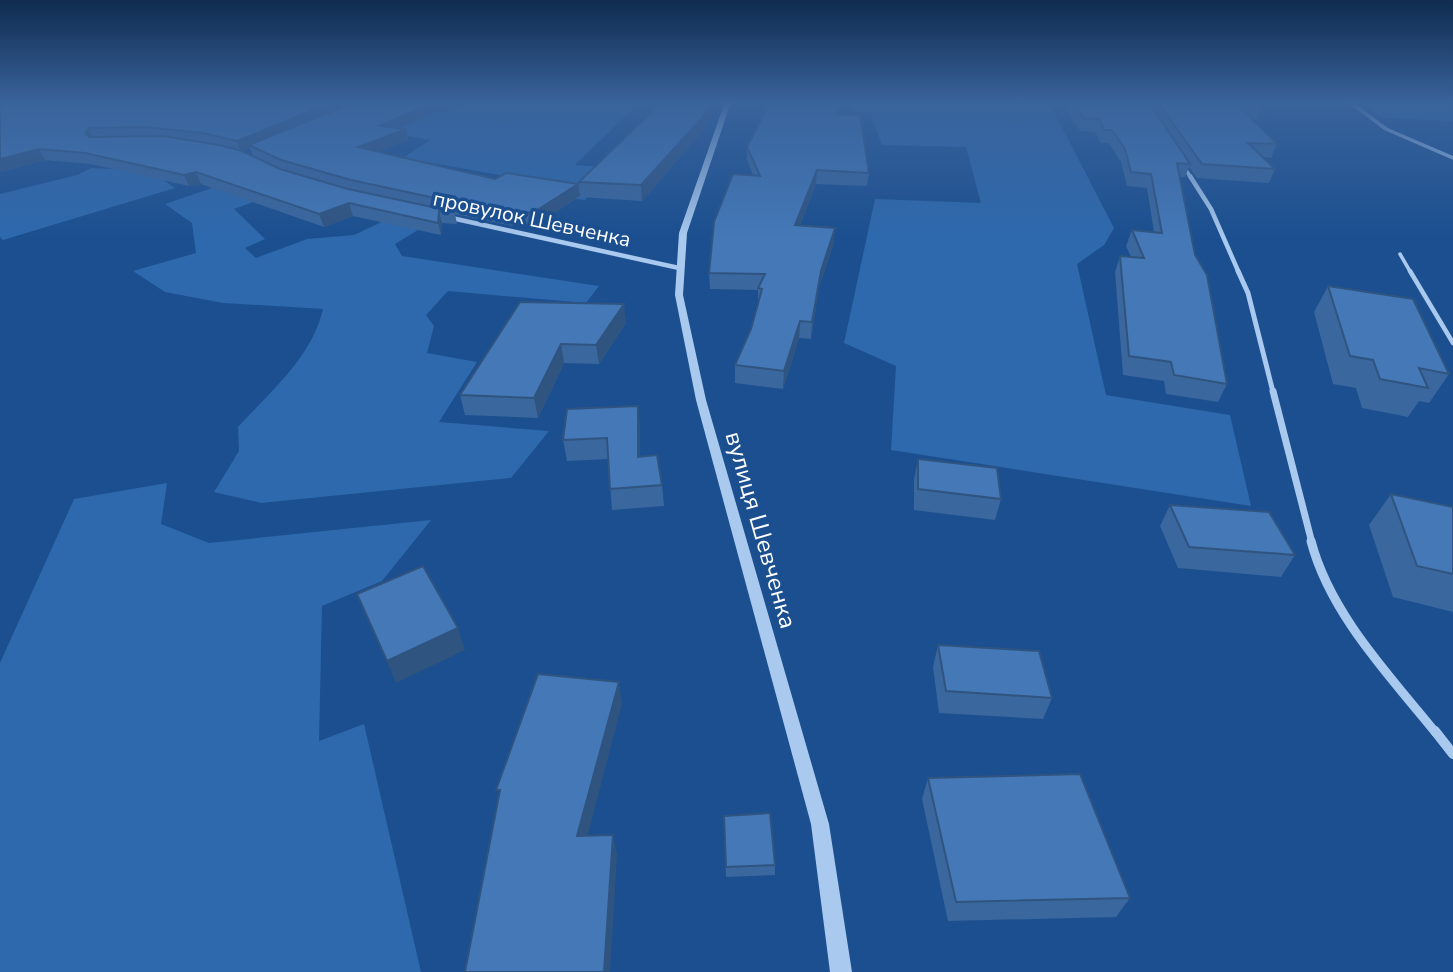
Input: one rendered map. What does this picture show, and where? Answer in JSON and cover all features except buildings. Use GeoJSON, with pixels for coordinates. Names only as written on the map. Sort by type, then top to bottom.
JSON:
{"type":"FeatureCollection","features":[{"type":"Feature","properties":{"kind":"street","name":"вулиця Шевченка"},"geometry":{"type":"LineString","coordinates":[[712,147],[683,233],[679,295],[701,400],[820,824],[841,972]]}},
{"type":"Feature","properties":{"kind":"street"},"geometry":{"type":"LineString","coordinates":[[1428,147],[1453,158]]}},
{"type":"Feature","properties":{"kind":"street"},"geometry":{"type":"LineString","coordinates":[[1181,163],[1211,209],[1248,293],[1314,548],[1337,602],[1381,665],[1453,754]]}},
{"type":"Feature","properties":{"kind":"street","name":"провулок Шевченка"},"geometry":{"type":"LineString","coordinates":[[433,214],[679,268]]}},
{"type":"Feature","properties":{"kind":"lane"},"geometry":{"type":"LineString","coordinates":[[1400,254],[1453,343]]}},
{"type":"Feature","properties":{"kind":"shaded area"},"geometry":{"type":"Polygon","coordinates":[[[419,147],[593,147],[575,165],[613,168],[585,200],[553,196],[562,186],[403,158],[419,147]]]}},
{"type":"Feature","properties":{"kind":"shaded area"},"geometry":{"type":"Polygon","coordinates":[[[966,147],[1072,147],[1114,228],[1104,245],[1077,264],[1106,395],[1230,415],[1251,506],[891,450],[896,366],[844,343],[875,199],[981,203],[966,147]]]}},
{"type":"Feature","properties":{"kind":"shaded area"},"geometry":{"type":"Polygon","coordinates":[[[91,168],[150,171],[175,188],[3,240],[0,237],[0,194],[77,175],[91,168]]]}},
{"type":"Feature","properties":{"kind":"shaded area"},"geometry":{"type":"Polygon","coordinates":[[[212,188],[242,197],[287,190],[234,209],[265,239],[245,248],[256,258],[307,239],[354,235],[405,211],[436,219],[395,244],[402,256],[599,286],[586,303],[448,291],[426,315],[434,326],[427,353],[477,362],[439,422],[549,431],[511,478],[261,503],[214,492],[239,451],[238,427],[300,358],[318,326],[323,309],[223,303],[165,292],[133,271],[196,253],[192,223],[165,204],[212,188]]]}},
{"type":"Feature","properties":{"kind":"shaded area"},"geometry":{"type":"Polygon","coordinates":[[[167,483],[161,524],[209,543],[431,520],[382,581],[322,606],[319,741],[364,724],[421,972],[0,972],[0,663],[74,499],[167,483]]]}}]}
